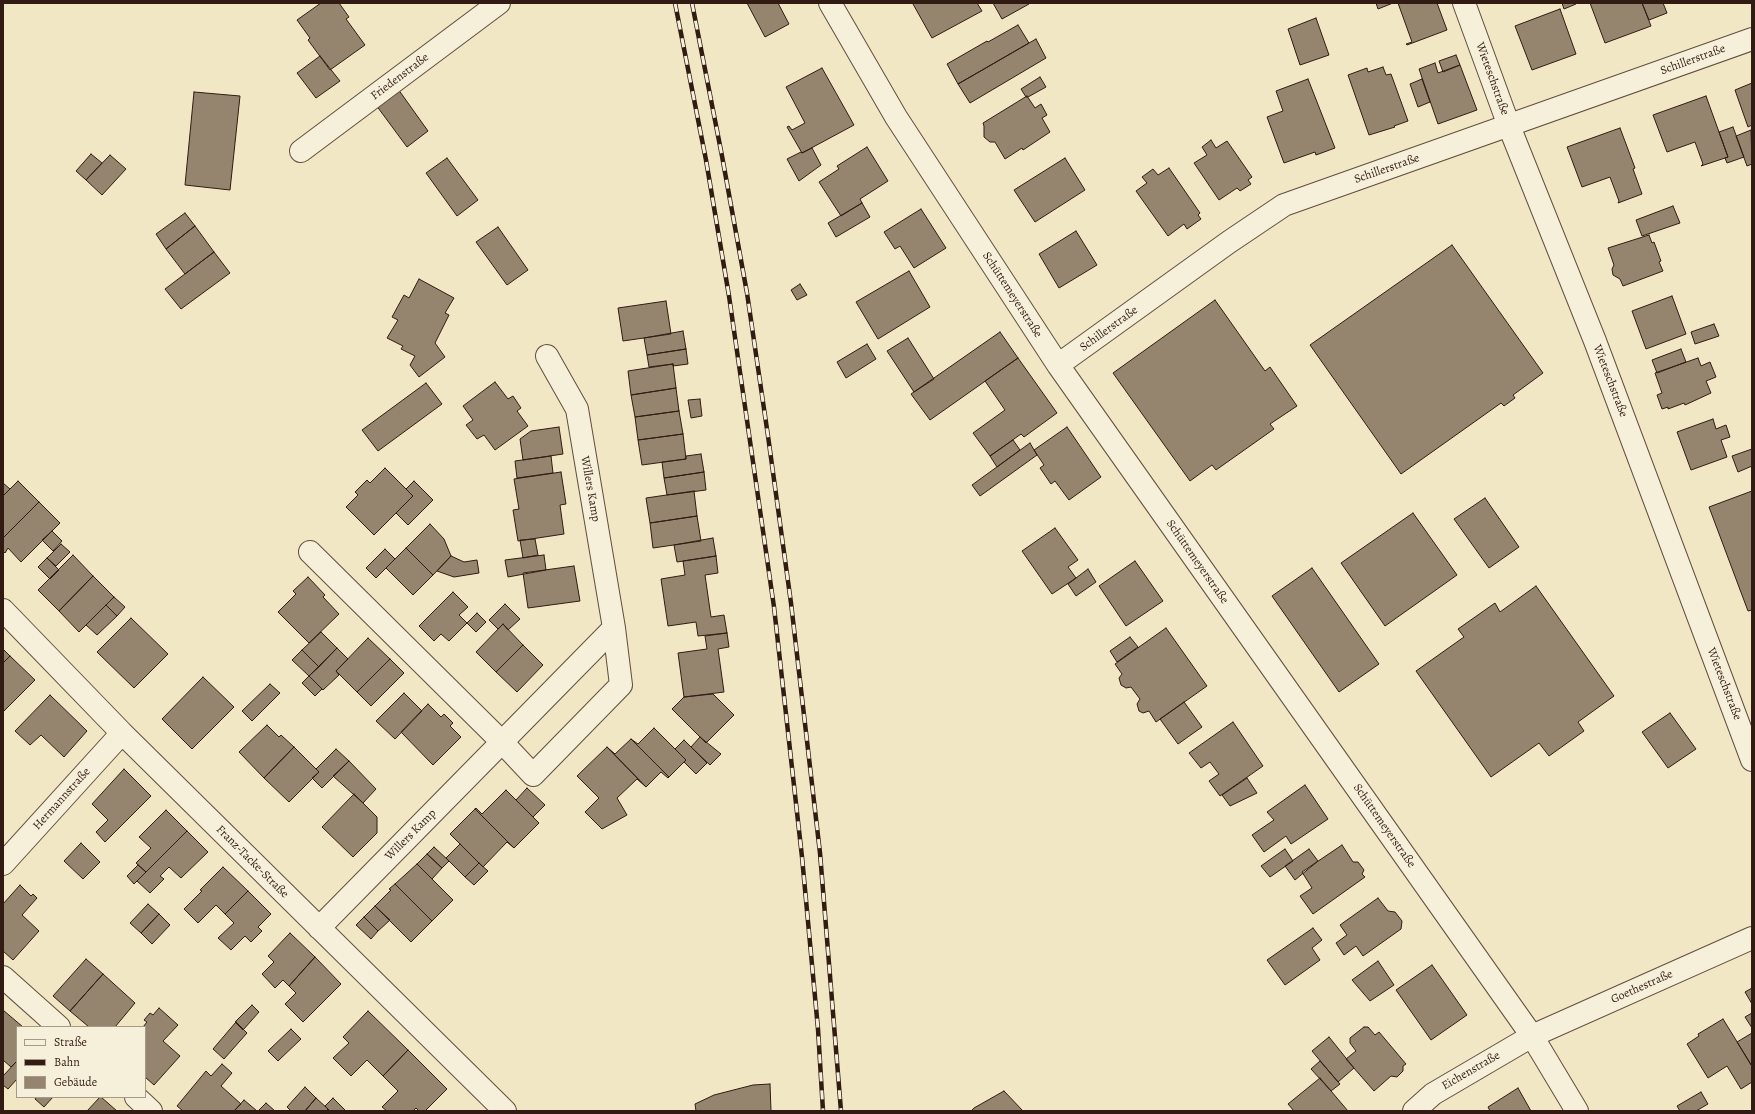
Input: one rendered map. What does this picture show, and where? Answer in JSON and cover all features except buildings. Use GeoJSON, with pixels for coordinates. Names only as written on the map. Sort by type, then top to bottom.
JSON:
{"type":"FeatureCollection","features":[{"type":"Feature","properties":{"kind":"street","name":"Friedenstraße"},"geometry":{"type":"LineString","coordinates":[[302,151],[498,3]]}},
{"type":"Feature","properties":{"kind":"street","name":"Schüttemeyerstraße"},"geometry":{"type":"LineString","coordinates":[[830,3],[896,117],[1058,366],[1532,1036],[1577,1111]]}},
{"type":"Feature","properties":{"kind":"street","name":"Wieteschstraße"},"geometry":{"type":"LineString","coordinates":[[1464,3],[1509,126],[1595,341],[1752,760]]}},
{"type":"Feature","properties":{"kind":"street","name":"Schillerstraße"},"geometry":{"type":"LineString","coordinates":[[1058,366],[1229,242],[1284,205],[1752,39]]}},
{"type":"Feature","properties":{"kind":"street","name":"Willers Kamp"},"geometry":{"type":"LineString","coordinates":[[310,552],[502,742],[533,775],[621,685],[614,628],[577,409],[547,356]]}},
{"type":"Feature","properties":{"kind":"street","name":"Franz-Tacke-Straße"},"geometry":{"type":"LineString","coordinates":[[3,610],[122,733],[505,1111]]}},
{"type":"Feature","properties":{"kind":"street","name":"Willers Kamp"},"geometry":{"type":"LineString","coordinates":[[319,928],[614,628]]}},
{"type":"Feature","properties":{"kind":"street","name":"Hermannstraße"},"geometry":{"type":"LineString","coordinates":[[3,864],[122,733]]}},
{"type":"Feature","properties":{"kind":"street","name":"Goethestraße"},"geometry":{"type":"LineString","coordinates":[[1532,1036],[1752,938]]}},
{"type":"Feature","properties":{"kind":"street"},"geometry":{"type":"LineString","coordinates":[[3,977],[58,1026]]}},
{"type":"Feature","properties":{"kind":"street","name":"Eichenstraße"},"geometry":{"type":"LineString","coordinates":[[1414,1111],[1433,1094],[1532,1036]]}},
{"type":"Feature","properties":{"kind":"street"},"geometry":{"type":"LineString","coordinates":[[137,1098],[151,1111]]}},
{"type":"Feature","properties":{"kind":"railway"},"geometry":{"type":"LineString","coordinates":[[675,3],[706,160],[729,296],[774,607],[802,857],[818,1029],[823,1111]]}},
{"type":"Feature","properties":{"kind":"railway"},"geometry":{"type":"LineString","coordinates":[[692,3],[747,293],[791,603],[820,853],[841,1111]]}}]}
